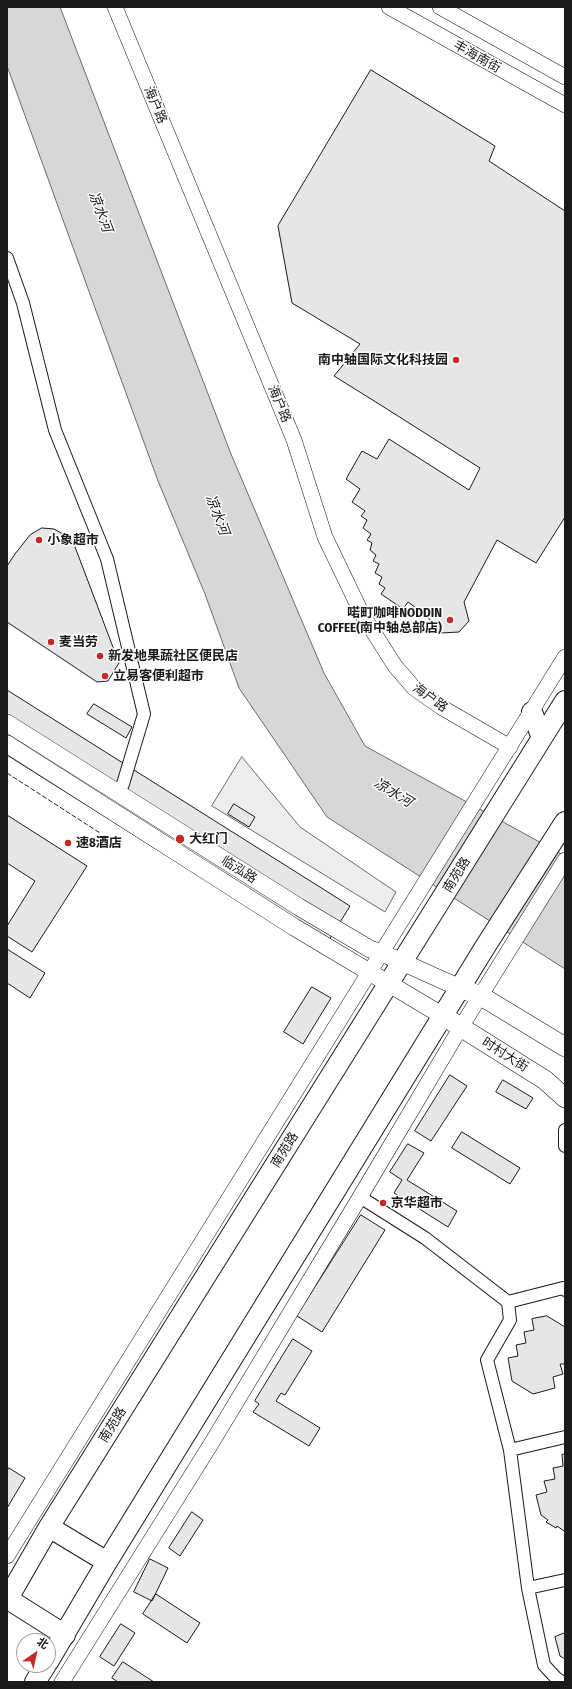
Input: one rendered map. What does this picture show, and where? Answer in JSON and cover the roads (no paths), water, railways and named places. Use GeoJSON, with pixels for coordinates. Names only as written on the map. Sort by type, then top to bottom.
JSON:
{"type":"FeatureCollection","features":[{"type":"Feature","properties":{"kind":"highway","name":"南苑路"},"geometry":{"type":"LineString","coordinates":[[7,1600],[50,1527],[565,701]]}},
{"type":"Feature","properties":{"kind":"highway"},"geometry":{"type":"LineString","coordinates":[[532,712],[542,738]]}},
{"type":"Feature","properties":{"kind":"highway"},"geometry":{"type":"LineString","coordinates":[[56,1649],[107,1562],[485,947],[560,830]]}},
{"type":"Feature","properties":{"kind":"highway"},"geometry":{"type":"LineString","coordinates":[[50,1527],[107,1562]]}},
{"type":"Feature","properties":{"kind":"highway"},"geometry":{"type":"LineString","coordinates":[[7,1600],[65,1635]]}},
{"type":"Feature","properties":{"kind":"highway"},"geometry":{"type":"LineString","coordinates":[[35,1682],[41,1673]]}},
{"type":"Feature","properties":{"kind":"main road","name":"临泓路"},"geometry":{"type":"LineString","coordinates":[[7,723],[298,907],[370,949],[460,988]]}},
{"type":"Feature","properties":{"kind":"main road","name":"临泓路"},"geometry":{"type":"LineString","coordinates":[[7,744],[287,922],[443,1016]]}},
{"type":"Feature","properties":{"kind":"main road"},"geometry":{"type":"LineString","coordinates":[[460,988],[481,996],[565,1047]]}},
{"type":"Feature","properties":{"kind":"main road","name":"时村大街"},"geometry":{"type":"LineString","coordinates":[[443,1016],[545,1080],[565,1098]]}},
{"type":"Feature","properties":{"kind":"street","name":"海户路"},"geometry":{"type":"LineString","coordinates":[[115,7],[294,440],[325,537],[362,614],[394,666],[414,688],[441,707],[510,747]]}},
{"type":"Feature","properties":{"kind":"street","name":"丰海南街"},"geometry":{"type":"LineString","coordinates":[[389,7],[565,105]]}},
{"type":"Feature","properties":{"kind":"street","name":"丰海南街"},"geometry":{"type":"LineString","coordinates":[[440,7],[565,77]]}},
{"type":"Feature","properties":{"kind":"street"},"geometry":{"type":"LineString","coordinates":[[7,258],[23,303],[55,430],[107,559],[144,714],[123,784],[118,794]]}},
{"type":"Feature","properties":{"kind":"street"},"geometry":{"type":"LineString","coordinates":[[7,1556],[565,657]]}},
{"type":"Feature","properties":{"kind":"street"},"geometry":{"type":"LineString","coordinates":[[62,1682],[207,1450],[461,1027],[565,860]]}},
{"type":"Feature","properties":{"kind":"street"},"geometry":{"type":"LineString","coordinates":[[565,1130],[565,1146]]}},
{"type":"Feature","properties":{"kind":"street"},"geometry":{"type":"LineString","coordinates":[[360,1197],[425,1238],[508,1302],[510,1320],[487,1360],[510,1450],[528,1588],[544,1665],[556,1678],[562,1682]]}},
{"type":"Feature","properties":{"kind":"street"},"geometry":{"type":"LineString","coordinates":[[508,1302],[563,1288],[565,1290]]}},
{"type":"Feature","properties":{"kind":"street"},"geometry":{"type":"LineString","coordinates":[[510,1450],[565,1437]]}},
{"type":"Feature","properties":{"kind":"street"},"geometry":{"type":"LineString","coordinates":[[528,1588],[565,1580]]}},
{"type":"Feature","properties":{"kind":"water","name":"凉水河"},"geometry":{"type":"Polygon","coordinates":[[[7,7],[60,7],[231,454],[324,673],[365,746],[565,856],[565,969],[327,817],[239,688],[205,594],[158,481],[7,66],[7,7]]]}},
{"type":"Feature","properties":{"kind":"place","name":"南中轴国际文化科技园"},"geometry":{"type":"Point","coordinates":[456,360]}},
{"type":"Feature","properties":{"kind":"place","name":"小象超市"},"geometry":{"type":"Point","coordinates":[39,540]}},
{"type":"Feature","properties":{"kind":"place","name":"喏町咖啡NODDIN COFFEE(南中轴总部店)"},"geometry":{"type":"Point","coordinates":[450,620]}},
{"type":"Feature","properties":{"kind":"place","name":"麦当劳"},"geometry":{"type":"Point","coordinates":[51,642]}},
{"type":"Feature","properties":{"kind":"place","name":"新发地果蔬社区便民店"},"geometry":{"type":"Point","coordinates":[100,656]}},
{"type":"Feature","properties":{"kind":"place","name":"立易客便利超市"},"geometry":{"type":"Point","coordinates":[105,676]}},
{"type":"Feature","properties":{"kind":"place","name":"大红门"},"geometry":{"type":"Point","coordinates":[180,839]}},
{"type":"Feature","properties":{"kind":"place","name":"速8酒店"},"geometry":{"type":"Point","coordinates":[68,843]}},
{"type":"Feature","properties":{"kind":"place","name":"京华超市"},"geometry":{"type":"Point","coordinates":[383,1203]}}]}
